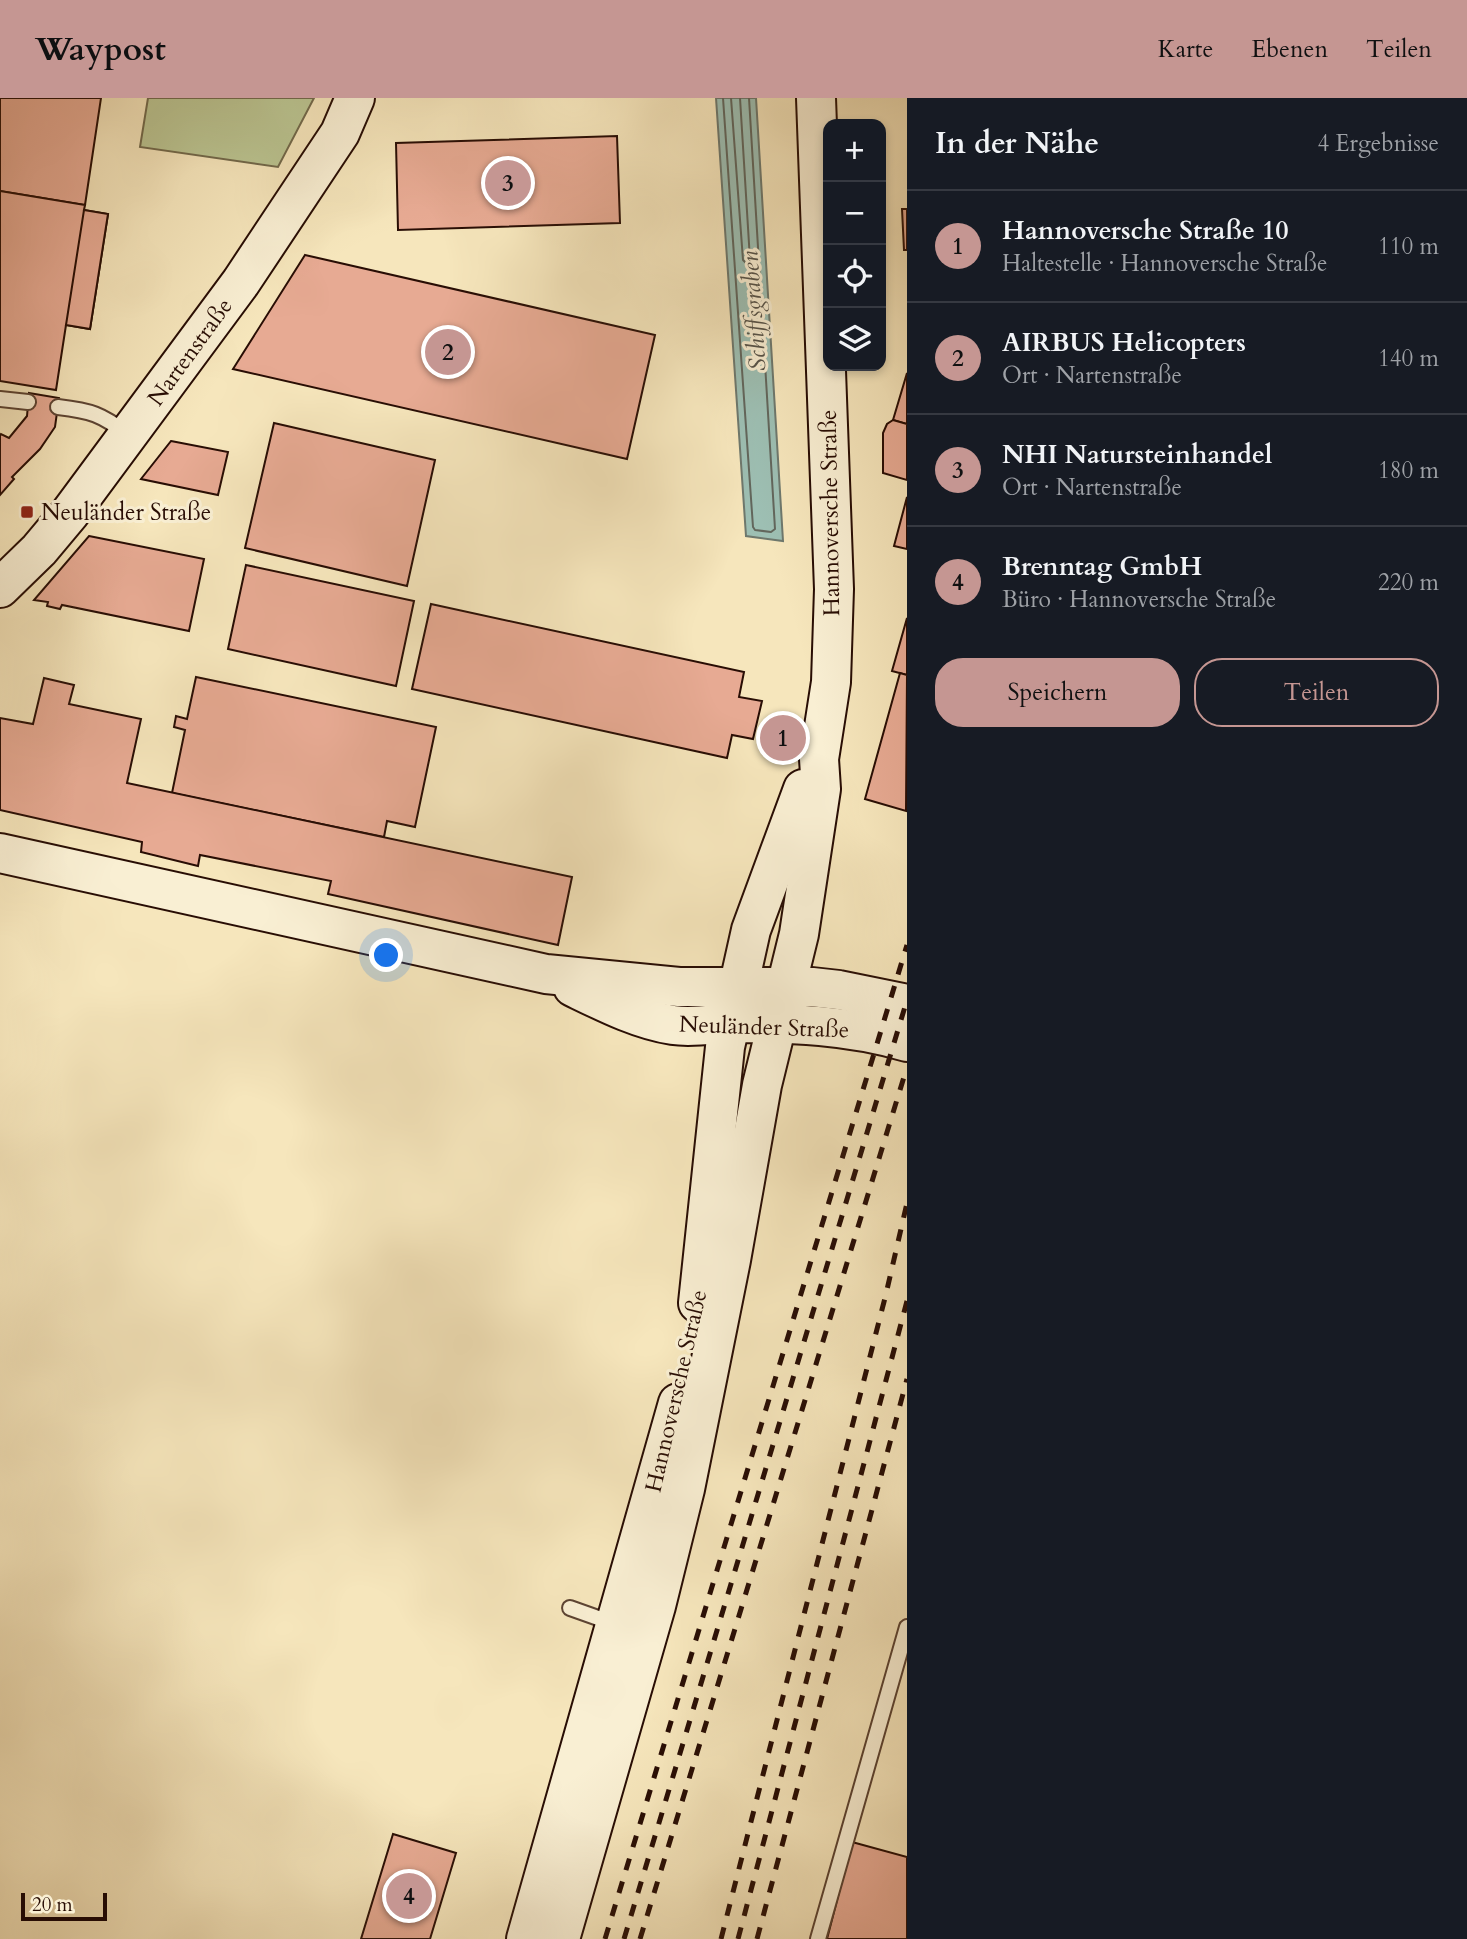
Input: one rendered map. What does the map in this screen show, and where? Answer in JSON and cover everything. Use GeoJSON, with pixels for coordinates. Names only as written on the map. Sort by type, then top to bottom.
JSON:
{"type":"FeatureCollection","features":[{"type":"Feature","properties":{"kind":"main road","name":"Nartenstraße"},"geometry":{"type":"LineString","coordinates":[[0,588],[39,550],[70,513],[241,282],[340,133],[355,98]]}},
{"type":"Feature","properties":{"kind":"main road","name":"Hannoversche Straße"},"geometry":{"type":"LineString","coordinates":[[560,1939],[656,1606],[685,1489],[731,1260],[762,1085],[799,933],[821,789],[819,760],[831,682],[834,589],[816,98]]}},
{"type":"Feature","properties":{"kind":"main road","name":"Hannoversche Straße"},"geometry":{"type":"LineString","coordinates":[[526,1939],[671,1432],[696,1318],[707,1236],[716,1118],[733,1005],[758,909],[804,784],[819,760]]}},
{"type":"Feature","properties":{"kind":"main road","name":"Neuländer Straße"},"geometry":{"type":"LineString","coordinates":[[0,853],[546,974],[680,987],[777,1024],[835,1026],[907,1042]]}},
{"type":"Feature","properties":{"kind":"main road","name":"Neuländer Straße"},"geometry":{"type":"LineString","coordinates":[[733,1005],[786,986],[839,990],[907,1004]]}},
{"type":"Feature","properties":{"kind":"lane"},"geometry":{"type":"LineString","coordinates":[[0,399],[28,402]]}},
{"type":"Feature","properties":{"kind":"lane"},"geometry":{"type":"LineString","coordinates":[[58,407],[89,410],[129,435]]}},
{"type":"Feature","properties":{"kind":"lane"},"geometry":{"type":"LineString","coordinates":[[570,1608],[616,1625]]}},
{"type":"Feature","properties":{"kind":"lane"},"geometry":{"type":"LineString","coordinates":[[818,1939],[907,1627]]}},
{"type":"Feature","properties":{"kind":"green space"},"geometry":{"type":"Polygon","coordinates":[[[148,98],[314,98],[278,167],[140,147],[148,98]]]}},
{"type":"Feature","properties":{"kind":"water","name":"Schiffsgraben"},"geometry":{"type":"Polygon","coordinates":[[[716,98],[756,98],[783,541],[746,536],[716,98]]]}},
{"type":"Feature","properties":{"kind":"building"},"geometry":{"type":"Polygon","coordinates":[[[0,98],[101,98],[85,205],[0,191],[0,98]]]}},
{"type":"Feature","properties":{"kind":"building"},"geometry":{"type":"Polygon","coordinates":[[[617,136],[620,223],[398,230],[396,143],[617,136]]]}},
{"type":"Feature","properties":{"kind":"building"},"geometry":{"type":"Polygon","coordinates":[[[0,191],[85,205],[84,210],[108,214],[90,329],[66,325],[56,390],[0,381],[0,191]]]}},
{"type":"Feature","properties":{"kind":"building"},"geometry":{"type":"Polygon","coordinates":[[[902,209],[907,209],[907,250],[904,250],[902,209]]]}},
{"type":"Feature","properties":{"kind":"building"},"geometry":{"type":"Polygon","coordinates":[[[84,210],[108,214],[90,329],[66,325],[84,210]]]}},
{"type":"Feature","properties":{"kind":"building"},"geometry":{"type":"Polygon","coordinates":[[[305,255],[655,335],[627,459],[233,369],[305,255]]]}},
{"type":"Feature","properties":{"kind":"building"},"geometry":{"type":"Polygon","coordinates":[[[907,373],[907,424],[893,420],[907,373]]]}},
{"type":"Feature","properties":{"kind":"building"},"geometry":{"type":"Polygon","coordinates":[[[29,393],[59,398],[55,427],[40,449],[12,477],[14,479],[0,495],[0,436],[1,434],[9,438],[27,416],[29,393]]]}},
{"type":"Feature","properties":{"kind":"building"},"geometry":{"type":"Polygon","coordinates":[[[893,420],[907,424],[907,480],[883,473],[883,433],[887,424],[893,420]]]}},
{"type":"Feature","properties":{"kind":"building"},"geometry":{"type":"Polygon","coordinates":[[[274,423],[435,460],[407,586],[245,548],[274,423]]]}},
{"type":"Feature","properties":{"kind":"building"},"geometry":{"type":"Polygon","coordinates":[[[171,441],[228,452],[218,495],[141,479],[171,441]]]}},
{"type":"Feature","properties":{"kind":"building"},"geometry":{"type":"Polygon","coordinates":[[[907,497],[907,549],[894,546],[907,497]]]}},
{"type":"Feature","properties":{"kind":"building"},"geometry":{"type":"Polygon","coordinates":[[[89,536],[204,559],[189,631],[62,605],[60,609],[47,606],[48,602],[34,600],[89,536]]]}},
{"type":"Feature","properties":{"kind":"building"},"geometry":{"type":"Polygon","coordinates":[[[246,565],[414,601],[396,686],[228,649],[246,565]]]}},
{"type":"Feature","properties":{"kind":"building"},"geometry":{"type":"Polygon","coordinates":[[[431,604],[744,672],[739,697],[762,701],[753,739],[732,735],[727,758],[412,689],[431,604]]]}},
{"type":"Feature","properties":{"kind":"building"},"geometry":{"type":"Polygon","coordinates":[[[907,618],[907,675],[892,671],[907,618]]]}},
{"type":"Feature","properties":{"kind":"building"},"geometry":{"type":"Polygon","coordinates":[[[900,673],[907,675],[906,811],[865,799],[900,673]]]}},
{"type":"Feature","properties":{"kind":"building"},"geometry":{"type":"Polygon","coordinates":[[[196,677],[436,727],[415,827],[387,821],[384,837],[172,793],[185,730],[174,727],[176,716],[187,719],[196,677]]]}},
{"type":"Feature","properties":{"kind":"building"},"geometry":{"type":"Polygon","coordinates":[[[44,678],[74,685],[69,704],[141,719],[127,783],[572,877],[558,945],[328,894],[331,881],[200,855],[198,866],[141,852],[142,842],[0,810],[0,718],[33,724],[44,678]]]}},
{"type":"Feature","properties":{"kind":"building"},"geometry":{"type":"Polygon","coordinates":[[[393,1834],[456,1853],[430,1939],[361,1939],[393,1834]]]}},
{"type":"Feature","properties":{"kind":"building"},"geometry":{"type":"Polygon","coordinates":[[[852,1842],[907,1857],[907,1939],[827,1939],[852,1842]]]}},
{"type":"Feature","properties":{"kind":"railway"},"geometry":{"type":"LineString","coordinates":[[605,1939],[907,945]]}},
{"type":"Feature","properties":{"kind":"railway"},"geometry":{"type":"LineString","coordinates":[[624,1939],[907,1000]]}},
{"type":"Feature","properties":{"kind":"railway"},"geometry":{"type":"LineString","coordinates":[[640,1939],[907,1067]]}},
{"type":"Feature","properties":{"kind":"railway"},"geometry":{"type":"LineString","coordinates":[[721,1939],[907,1203]]}},
{"type":"Feature","properties":{"kind":"railway"},"geometry":{"type":"LineString","coordinates":[[738,1939],[907,1301]]}},
{"type":"Feature","properties":{"kind":"railway"},"geometry":{"type":"LineString","coordinates":[[757,1939],[907,1379]]}},
{"type":"Feature","properties":{"kind":"place","name":"NHI Natursteinhandel"},"geometry":{"type":"Point","coordinates":[508,183]}},
{"type":"Feature","properties":{"kind":"place","name":"AIRBUS Helicopters"},"geometry":{"type":"Point","coordinates":[448,352]}},
{"type":"Feature","properties":{"kind":"place","name":"Neuländer Straße"},"geometry":{"type":"Point","coordinates":[27,512]}},
{"type":"Feature","properties":{"kind":"place","name":"Hannoversche Straße 10"},"geometry":{"type":"Point","coordinates":[783,738]}},
{"type":"Feature","properties":{"kind":"place","name":"Brenntag GmbH"},"geometry":{"type":"Point","coordinates":[409,1896]}}]}
